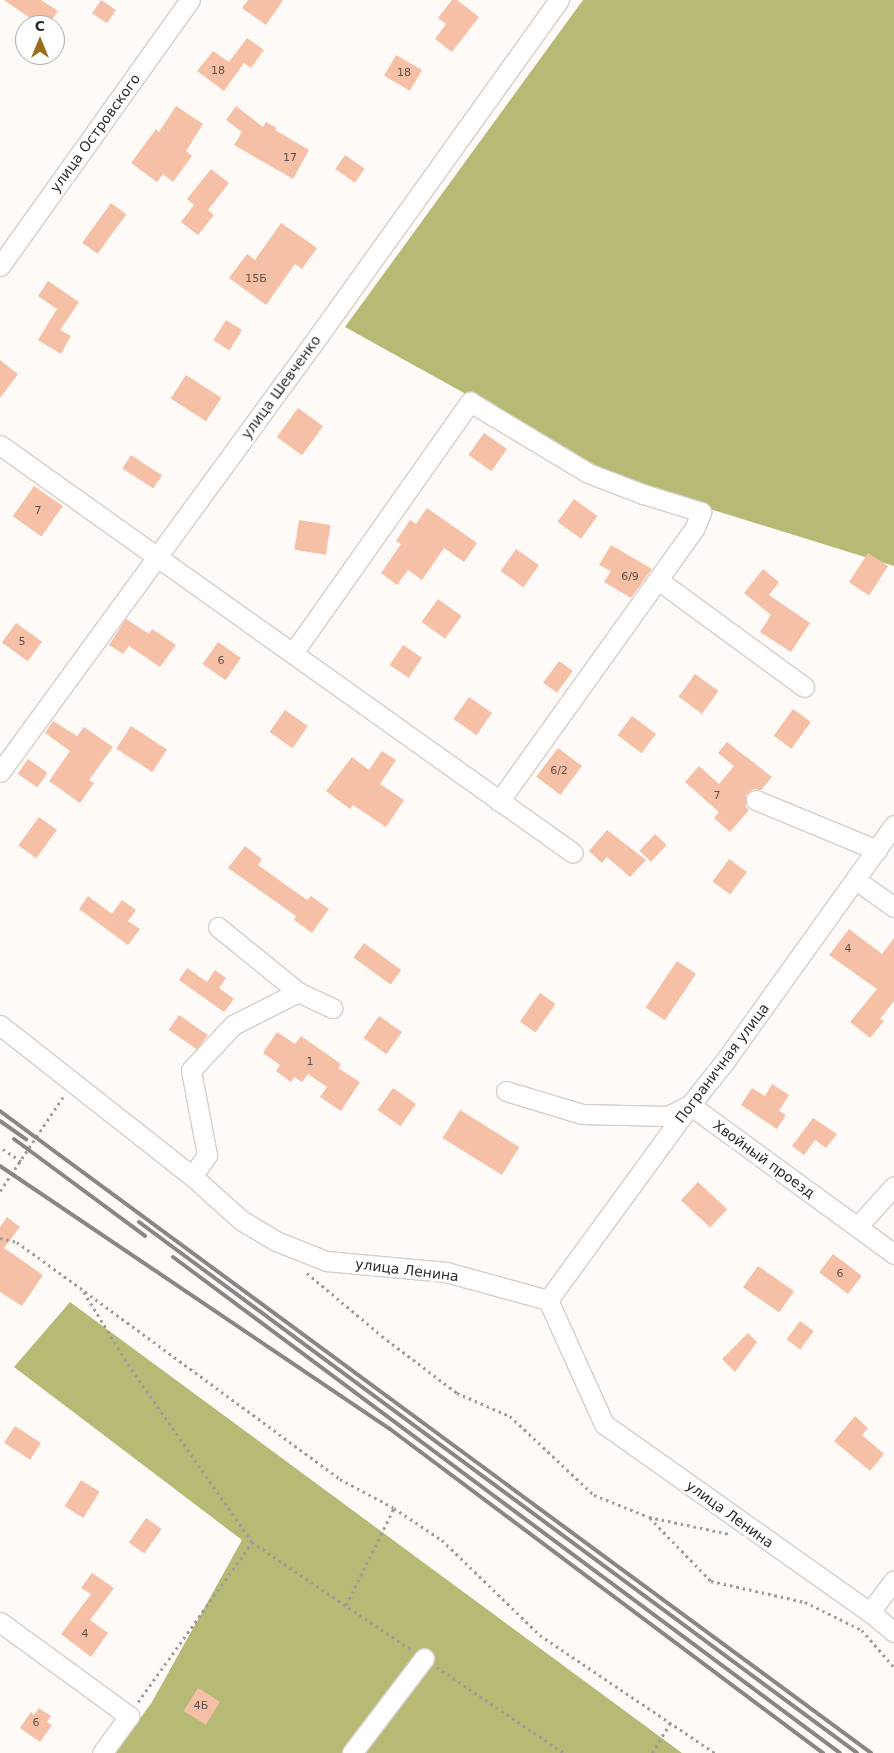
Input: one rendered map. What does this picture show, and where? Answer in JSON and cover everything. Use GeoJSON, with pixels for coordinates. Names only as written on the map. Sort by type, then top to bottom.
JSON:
{"type":"FeatureCollection","features":[{"type":"Feature","properties":{"kind":"street","name":"улица Островского"},"geometry":{"type":"LineString","coordinates":[[0,266],[190,0]]}},
{"type":"Feature","properties":{"kind":"street","name":"улица Шевченко"},"geometry":{"type":"LineString","coordinates":[[0,772],[325,327],[560,0]]}},
{"type":"Feature","properties":{"kind":"street"},"geometry":{"type":"LineString","coordinates":[[295,650],[470,402],[588,473],[643,494],[701,512],[694,529],[499,801]]}},
{"type":"Feature","properties":{"kind":"street"},"geometry":{"type":"LineString","coordinates":[[0,445],[573,853]]}},
{"type":"Feature","properties":{"kind":"street"},"geometry":{"type":"LineString","coordinates":[[658,580],[804,687]]}},
{"type":"Feature","properties":{"kind":"street"},"geometry":{"type":"LineString","coordinates":[[756,800],[877,850]]}},
{"type":"Feature","properties":{"kind":"street","name":"Пограничная улица"},"geometry":{"type":"LineString","coordinates":[[548,1300],[690,1105],[725,1062],[894,825]]}},
{"type":"Feature","properties":{"kind":"street"},"geometry":{"type":"LineString","coordinates":[[856,880],[894,907]]}},
{"type":"Feature","properties":{"kind":"street"},"geometry":{"type":"LineString","coordinates":[[218,927],[298,992],[333,1008]]}},
{"type":"Feature","properties":{"kind":"street"},"geometry":{"type":"LineString","coordinates":[[192,1176],[207,1155],[191,1070],[233,1025],[298,992]]}},
{"type":"Feature","properties":{"kind":"street","name":"улица Ленина"},"geometry":{"type":"LineString","coordinates":[[0,1025],[192,1176],[242,1220],[276,1241],[326,1261],[446,1272],[548,1300],[604,1424],[870,1612],[894,1632]]}},
{"type":"Feature","properties":{"kind":"street"},"geometry":{"type":"LineString","coordinates":[[506,1091],[582,1114],[668,1116],[690,1105]]}},
{"type":"Feature","properties":{"kind":"street","name":"Хвойный проезд"},"geometry":{"type":"LineString","coordinates":[[690,1105],[894,1254]]}},
{"type":"Feature","properties":{"kind":"street"},"geometry":{"type":"LineString","coordinates":[[857,1227],[894,1186]]}},
{"type":"Feature","properties":{"kind":"street"},"geometry":{"type":"LineString","coordinates":[[870,1612],[894,1580]]}},
{"type":"Feature","properties":{"kind":"street"},"geometry":{"type":"LineString","coordinates":[[0,1622],[129,1716],[102,1753]]}},
{"type":"Feature","properties":{"kind":"street"},"geometry":{"type":"LineString","coordinates":[[352,1753],[424,1658]]}},
{"type":"Feature","properties":{"kind":"path"},"geometry":{"type":"LineString","coordinates":[[0,1191],[22,1162],[73,1081]]}},
{"type":"Feature","properties":{"kind":"path"},"geometry":{"type":"LineString","coordinates":[[2,1149],[22,1162]]}},
{"type":"Feature","properties":{"kind":"path"},"geometry":{"type":"LineString","coordinates":[[0,1238],[17,1242],[340,1479],[394,1508],[442,1540],[540,1635],[714,1753]]}},
{"type":"Feature","properties":{"kind":"path"},"geometry":{"type":"LineString","coordinates":[[302,1268],[382,1336],[457,1393],[510,1416],[594,1495],[649,1517],[733,1535]]}},
{"type":"Feature","properties":{"kind":"path"},"geometry":{"type":"LineString","coordinates":[[83,1290],[128,1364],[252,1542],[564,1753]]}},
{"type":"Feature","properties":{"kind":"path"},"geometry":{"type":"LineString","coordinates":[[346,1605],[394,1508]]}},
{"type":"Feature","properties":{"kind":"path"},"geometry":{"type":"LineString","coordinates":[[649,1517],[710,1581],[805,1602],[862,1630],[894,1667]]}},
{"type":"Feature","properties":{"kind":"path"},"geometry":{"type":"LineString","coordinates":[[129,1716],[252,1542]]}},
{"type":"Feature","properties":{"kind":"path"},"geometry":{"type":"LineString","coordinates":[[652,1753],[670,1723]]}},
{"type":"Feature","properties":{"kind":"green space"},"geometry":{"type":"Polygon","coordinates":[[[583,0],[894,0],[894,566],[626,483],[345,327],[583,0]]]}},
{"type":"Feature","properties":{"kind":"green space"},"geometry":{"type":"Polygon","coordinates":[[[70,1302],[682,1753],[115,1753],[152,1702],[242,1540],[14,1367],[70,1302]]]}},
{"type":"Feature","properties":{"kind":"building"},"geometry":{"type":"Polygon","coordinates":[[[4,0],[41,0],[58,11],[55,15],[26,15],[4,0]]]}},
{"type":"Feature","properties":{"kind":"building"},"geometry":{"type":"Polygon","coordinates":[[[101,0],[116,10],[107,23],[92,13],[101,0]]]}},
{"type":"Feature","properties":{"kind":"building"},"geometry":{"type":"Polygon","coordinates":[[[248,0],[283,0],[266,25],[242,8],[248,0]]]}},
{"type":"Feature","properties":{"kind":"building"},"geometry":{"type":"Polygon","coordinates":[[[452,0],[457,0],[479,17],[452,52],[435,39],[446,24],[438,18],[452,0]]]}},
{"type":"Feature","properties":{"kind":"building"},"geometry":{"type":"Polygon","coordinates":[[[247,38],[264,50],[251,68],[244,63],[224,91],[197,71],[213,51],[229,62],[247,38]]]}},
{"type":"Feature","properties":{"kind":"building"},"geometry":{"type":"Polygon","coordinates":[[[396,55],[422,70],[410,91],[384,76],[396,55]]]}},
{"type":"Feature","properties":{"kind":"building"},"geometry":{"type":"Polygon","coordinates":[[[176,106],[203,124],[186,151],[192,156],[173,182],[163,174],[157,182],[131,163],[156,129],[159,132],[176,106]]]}},
{"type":"Feature","properties":{"kind":"building"},"geometry":{"type":"Polygon","coordinates":[[[236,106],[263,127],[266,122],[277,128],[275,130],[309,150],[293,179],[234,145],[242,132],[226,120],[236,106]]]}},
{"type":"Feature","properties":{"kind":"building"},"geometry":{"type":"Polygon","coordinates":[[[345,155],[365,169],[355,183],[335,169],[345,155]]]}},
{"type":"Feature","properties":{"kind":"building"},"geometry":{"type":"Polygon","coordinates":[[[211,169],[229,183],[208,210],[214,215],[198,235],[181,222],[194,205],[187,199],[211,169]]]}},
{"type":"Feature","properties":{"kind":"building"},"geometry":{"type":"Polygon","coordinates":[[[111,203],[126,214],[98,254],[82,243],[111,203]]]}},
{"type":"Feature","properties":{"kind":"building"},"geometry":{"type":"Polygon","coordinates":[[[281,223],[317,248],[302,269],[295,264],[266,305],[229,278],[247,254],[255,260],[281,223]]]}},
{"type":"Feature","properties":{"kind":"building"},"geometry":{"type":"Polygon","coordinates":[[[48,281],[79,302],[60,330],[71,336],[61,354],[38,340],[57,309],[38,296],[48,281]]]}},
{"type":"Feature","properties":{"kind":"building"},"geometry":{"type":"Polygon","coordinates":[[[226,320],[242,330],[229,350],[213,340],[226,320]]]}},
{"type":"Feature","properties":{"kind":"building"},"geometry":{"type":"Polygon","coordinates":[[[0,360],[18,374],[0,398],[0,360]]]}},
{"type":"Feature","properties":{"kind":"building"},"geometry":{"type":"Polygon","coordinates":[[[186,375],[221,398],[206,421],[171,398],[186,375]]]}},
{"type":"Feature","properties":{"kind":"building"},"geometry":{"type":"Polygon","coordinates":[[[298,408],[323,426],[302,455],[277,437],[298,408]]]}},
{"type":"Feature","properties":{"kind":"building"},"geometry":{"type":"Polygon","coordinates":[[[484,433],[507,449],[491,471],[469,455],[484,433]]]}},
{"type":"Feature","properties":{"kind":"building"},"geometry":{"type":"Polygon","coordinates":[[[131,455],[162,475],[153,489],[122,468],[131,455]]]}},
{"type":"Feature","properties":{"kind":"building"},"geometry":{"type":"Polygon","coordinates":[[[34,486],[63,506],[41,536],[13,516],[34,486]]]}},
{"type":"Feature","properties":{"kind":"building"},"geometry":{"type":"Polygon","coordinates":[[[574,499],[597,516],[581,539],[558,522],[574,499]]]}},
{"type":"Feature","properties":{"kind":"building"},"geometry":{"type":"Polygon","coordinates":[[[427,508],[477,543],[464,562],[444,548],[422,580],[408,570],[397,585],[381,573],[401,544],[396,541],[410,520],[416,524],[427,508]]]}},
{"type":"Feature","properties":{"kind":"building"},"geometry":{"type":"Polygon","coordinates":[[[299,520],[331,525],[326,555],[294,550],[299,520]]]}},
{"type":"Feature","properties":{"kind":"building"},"geometry":{"type":"Polygon","coordinates":[[[611,545],[652,569],[631,598],[604,582],[611,571],[599,565],[611,545]]]}},
{"type":"Feature","properties":{"kind":"building"},"geometry":{"type":"Polygon","coordinates":[[[516,549],[539,565],[523,587],[501,571],[516,549]]]}},
{"type":"Feature","properties":{"kind":"building"},"geometry":{"type":"Polygon","coordinates":[[[868,553],[888,566],[869,595],[849,582],[868,553]]]}},
{"type":"Feature","properties":{"kind":"building"},"geometry":{"type":"Polygon","coordinates":[[[763,569],[779,582],[769,595],[810,623],[791,652],[760,632],[771,615],[744,593],[763,569]]]}},
{"type":"Feature","properties":{"kind":"building"},"geometry":{"type":"Polygon","coordinates":[[[438,599],[461,616],[445,639],[422,622],[438,599]]]}},
{"type":"Feature","properties":{"kind":"building"},"geometry":{"type":"Polygon","coordinates":[[[126,619],[149,634],[152,629],[176,645],[160,667],[129,646],[123,654],[109,645],[126,619]]]}},
{"type":"Feature","properties":{"kind":"building"},"geometry":{"type":"Polygon","coordinates":[[[16,623],[42,642],[28,661],[2,642],[16,623]]]}},
{"type":"Feature","properties":{"kind":"building"},"geometry":{"type":"Polygon","coordinates":[[[218,642],[241,658],[225,680],[203,664],[218,642]]]}},
{"type":"Feature","properties":{"kind":"building"},"geometry":{"type":"Polygon","coordinates":[[[403,645],[422,658],[409,678],[390,665],[403,645]]]}},
{"type":"Feature","properties":{"kind":"building"},"geometry":{"type":"Polygon","coordinates":[[[559,661],[573,671],[557,693],[543,683],[559,661]]]}},
{"type":"Feature","properties":{"kind":"building"},"geometry":{"type":"Polygon","coordinates":[[[695,674],[718,691],[702,714],[679,697],[695,674]]]}},
{"type":"Feature","properties":{"kind":"building"},"geometry":{"type":"Polygon","coordinates":[[[469,697],[492,713],[476,735],[454,719],[469,697]]]}},
{"type":"Feature","properties":{"kind":"building"},"geometry":{"type":"Polygon","coordinates":[[[793,709],[811,722],[791,749],[774,736],[793,709]]]}},
{"type":"Feature","properties":{"kind":"building"},"geometry":{"type":"Polygon","coordinates":[[[285,710],[308,726],[292,748],[270,732],[285,710]]]}},
{"type":"Feature","properties":{"kind":"building"},"geometry":{"type":"Polygon","coordinates":[[[632,716],[656,734],[642,753],[618,735],[632,716]]]}},
{"type":"Feature","properties":{"kind":"building"},"geometry":{"type":"Polygon","coordinates":[[[53,721],[77,736],[84,727],[113,747],[89,780],[94,783],[80,803],[49,781],[70,751],[45,733],[53,721]]]}},
{"type":"Feature","properties":{"kind":"building"},"geometry":{"type":"Polygon","coordinates":[[[131,726],[167,749],[152,772],[116,749],[131,726]]]}},
{"type":"Feature","properties":{"kind":"building"},"geometry":{"type":"Polygon","coordinates":[[[727,742],[772,777],[761,790],[754,789],[746,795],[746,807],[749,810],[730,832],[714,818],[719,812],[685,782],[699,766],[719,784],[734,766],[718,753],[727,742]]]}},
{"type":"Feature","properties":{"kind":"building"},"geometry":{"type":"Polygon","coordinates":[[[558,748],[582,766],[560,795],[536,777],[558,748]]]}},
{"type":"Feature","properties":{"kind":"building"},"geometry":{"type":"Polygon","coordinates":[[[382,751],[396,760],[380,784],[404,800],[386,827],[353,805],[350,809],[326,791],[352,757],[369,770],[382,751]]]}},
{"type":"Feature","properties":{"kind":"building"},"geometry":{"type":"Polygon","coordinates":[[[28,759],[48,773],[37,788],[18,774],[28,759]]]}},
{"type":"Feature","properties":{"kind":"building"},"geometry":{"type":"Polygon","coordinates":[[[39,817],[57,830],[36,858],[18,845],[39,817]]]}},
{"type":"Feature","properties":{"kind":"building"},"geometry":{"type":"Polygon","coordinates":[[[607,830],[646,860],[630,877],[607,857],[602,863],[589,851],[607,830]]]}},
{"type":"Feature","properties":{"kind":"building"},"geometry":{"type":"Polygon","coordinates":[[[655,834],[667,845],[651,862],[639,851],[655,834]]]}},
{"type":"Feature","properties":{"kind":"building"},"geometry":{"type":"Polygon","coordinates":[[[245,846],[262,859],[258,865],[307,900],[311,896],[329,909],[312,933],[294,920],[296,916],[228,868],[245,846]]]}},
{"type":"Feature","properties":{"kind":"building"},"geometry":{"type":"Polygon","coordinates":[[[729,859],[747,872],[730,895],[713,882],[729,859]]]}},
{"type":"Feature","properties":{"kind":"building"},"geometry":{"type":"Polygon","coordinates":[[[88,896],[112,914],[122,900],[136,910],[128,921],[140,929],[128,945],[79,909],[88,896]]]}},
{"type":"Feature","properties":{"kind":"building"},"geometry":{"type":"Polygon","coordinates":[[[849,929],[882,954],[894,938],[894,1001],[880,1019],[884,1021],[870,1038],[850,1022],[877,989],[829,955],[849,929]]]}},
{"type":"Feature","properties":{"kind":"building"},"geometry":{"type":"Polygon","coordinates":[[[364,943],[401,970],[391,985],[353,958],[364,943]]]}},
{"type":"Feature","properties":{"kind":"building"},"geometry":{"type":"Polygon","coordinates":[[[677,961],[696,974],[665,1020],[646,1007],[677,961]]]}},
{"type":"Feature","properties":{"kind":"building"},"geometry":{"type":"Polygon","coordinates":[[[187,968],[207,982],[215,970],[226,978],[219,988],[234,999],[224,1012],[179,980],[187,968]]]}},
{"type":"Feature","properties":{"kind":"building"},"geometry":{"type":"Polygon","coordinates":[[[540,993],[556,1004],[535,1033],[520,1022],[540,993]]]}},
{"type":"Feature","properties":{"kind":"building"},"geometry":{"type":"Polygon","coordinates":[[[179,1015],[208,1035],[197,1050],[169,1030],[179,1015]]]}},
{"type":"Feature","properties":{"kind":"building"},"geometry":{"type":"Polygon","coordinates":[[[379,1016],[402,1032],[386,1054],[364,1038],[379,1016]]]}},
{"type":"Feature","properties":{"kind":"building"},"geometry":{"type":"Polygon","coordinates":[[[277,1032],[295,1044],[301,1036],[341,1064],[338,1068],[360,1082],[341,1111],[320,1097],[327,1087],[308,1074],[302,1082],[294,1077],[291,1082],[276,1071],[280,1065],[263,1053],[277,1032]]]}},
{"type":"Feature","properties":{"kind":"building"},"geometry":{"type":"Polygon","coordinates":[[[772,1084],[789,1095],[779,1111],[786,1115],[777,1129],[741,1105],[752,1088],[765,1096],[772,1084]]]}},
{"type":"Feature","properties":{"kind":"building"},"geometry":{"type":"Polygon","coordinates":[[[393,1088],[416,1104],[400,1126],[378,1110],[393,1088]]]}},
{"type":"Feature","properties":{"kind":"building"},"geometry":{"type":"Polygon","coordinates":[[[460,1110],[519,1147],[502,1175],[443,1138],[460,1110]]]}},
{"type":"Feature","properties":{"kind":"building"},"geometry":{"type":"Polygon","coordinates":[[[813,1118],[837,1134],[826,1148],[815,1140],[804,1155],[792,1146],[813,1118]]]}},
{"type":"Feature","properties":{"kind":"building"},"geometry":{"type":"Polygon","coordinates":[[[698,1182],[727,1209],[710,1228],[681,1200],[698,1182]]]}},
{"type":"Feature","properties":{"kind":"building"},"geometry":{"type":"Polygon","coordinates":[[[7,1217],[20,1227],[4,1248],[43,1275],[22,1306],[0,1292],[0,1227],[7,1217]]]}},
{"type":"Feature","properties":{"kind":"building"},"geometry":{"type":"Polygon","coordinates":[[[833,1254],[862,1276],[848,1294],[819,1272],[833,1254]]]}},
{"type":"Feature","properties":{"kind":"building"},"geometry":{"type":"Polygon","coordinates":[[[758,1266],[794,1291],[779,1313],[743,1287],[758,1266]]]}},
{"type":"Feature","properties":{"kind":"building"},"geometry":{"type":"Polygon","coordinates":[[[800,1321],[814,1331],[800,1350],[786,1340],[800,1321]]]}},
{"type":"Feature","properties":{"kind":"building"},"geometry":{"type":"Polygon","coordinates":[[[748,1333],[757,1342],[735,1372],[722,1359],[748,1333]]]}},
{"type":"Feature","properties":{"kind":"building"},"geometry":{"type":"Polygon","coordinates":[[[855,1416],[868,1428],[862,1435],[884,1454],[870,1471],[834,1441],[855,1416]]]}},
{"type":"Feature","properties":{"kind":"building"},"geometry":{"type":"Polygon","coordinates":[[[15,1426],[41,1443],[30,1460],[4,1443],[15,1426]]]}},
{"type":"Feature","properties":{"kind":"building"},"geometry":{"type":"Polygon","coordinates":[[[81,1480],[100,1492],[83,1518],[65,1506],[81,1480]]]}},
{"type":"Feature","properties":{"kind":"building"},"geometry":{"type":"Polygon","coordinates":[[[146,1518],[162,1529],[144,1553],[129,1543],[146,1518]]]}},
{"type":"Feature","properties":{"kind":"building"},"geometry":{"type":"Polygon","coordinates":[[[92,1573],[114,1588],[90,1620],[108,1633],[91,1657],[61,1634],[91,1594],[81,1588],[92,1573]]]}},
{"type":"Feature","properties":{"kind":"building"},"geometry":{"type":"Polygon","coordinates":[[[198,1688],[220,1702],[206,1725],[184,1711],[198,1688]]]}},
{"type":"Feature","properties":{"kind":"building"},"geometry":{"type":"Polygon","coordinates":[[[39,1708],[51,1716],[47,1722],[52,1725],[40,1742],[20,1728],[31,1712],[34,1715],[39,1708]]]}},
{"type":"Feature","properties":{"kind":"railway"},"geometry":{"type":"LineString","coordinates":[[0,1111],[871,1753]]}},
{"type":"Feature","properties":{"kind":"railway"},"geometry":{"type":"LineString","coordinates":[[0,1121],[26,1139]]}},
{"type":"Feature","properties":{"kind":"railway"},"geometry":{"type":"LineString","coordinates":[[14,1139],[145,1236]]}},
{"type":"Feature","properties":{"kind":"railway"},"geometry":{"type":"LineString","coordinates":[[0,1166],[390,1429],[823,1753]]}},
{"type":"Feature","properties":{"kind":"railway"},"geometry":{"type":"LineString","coordinates":[[139,1222],[857,1753]]}},
{"type":"Feature","properties":{"kind":"railway"},"geometry":{"type":"LineString","coordinates":[[173,1257],[840,1753]]}}]}
